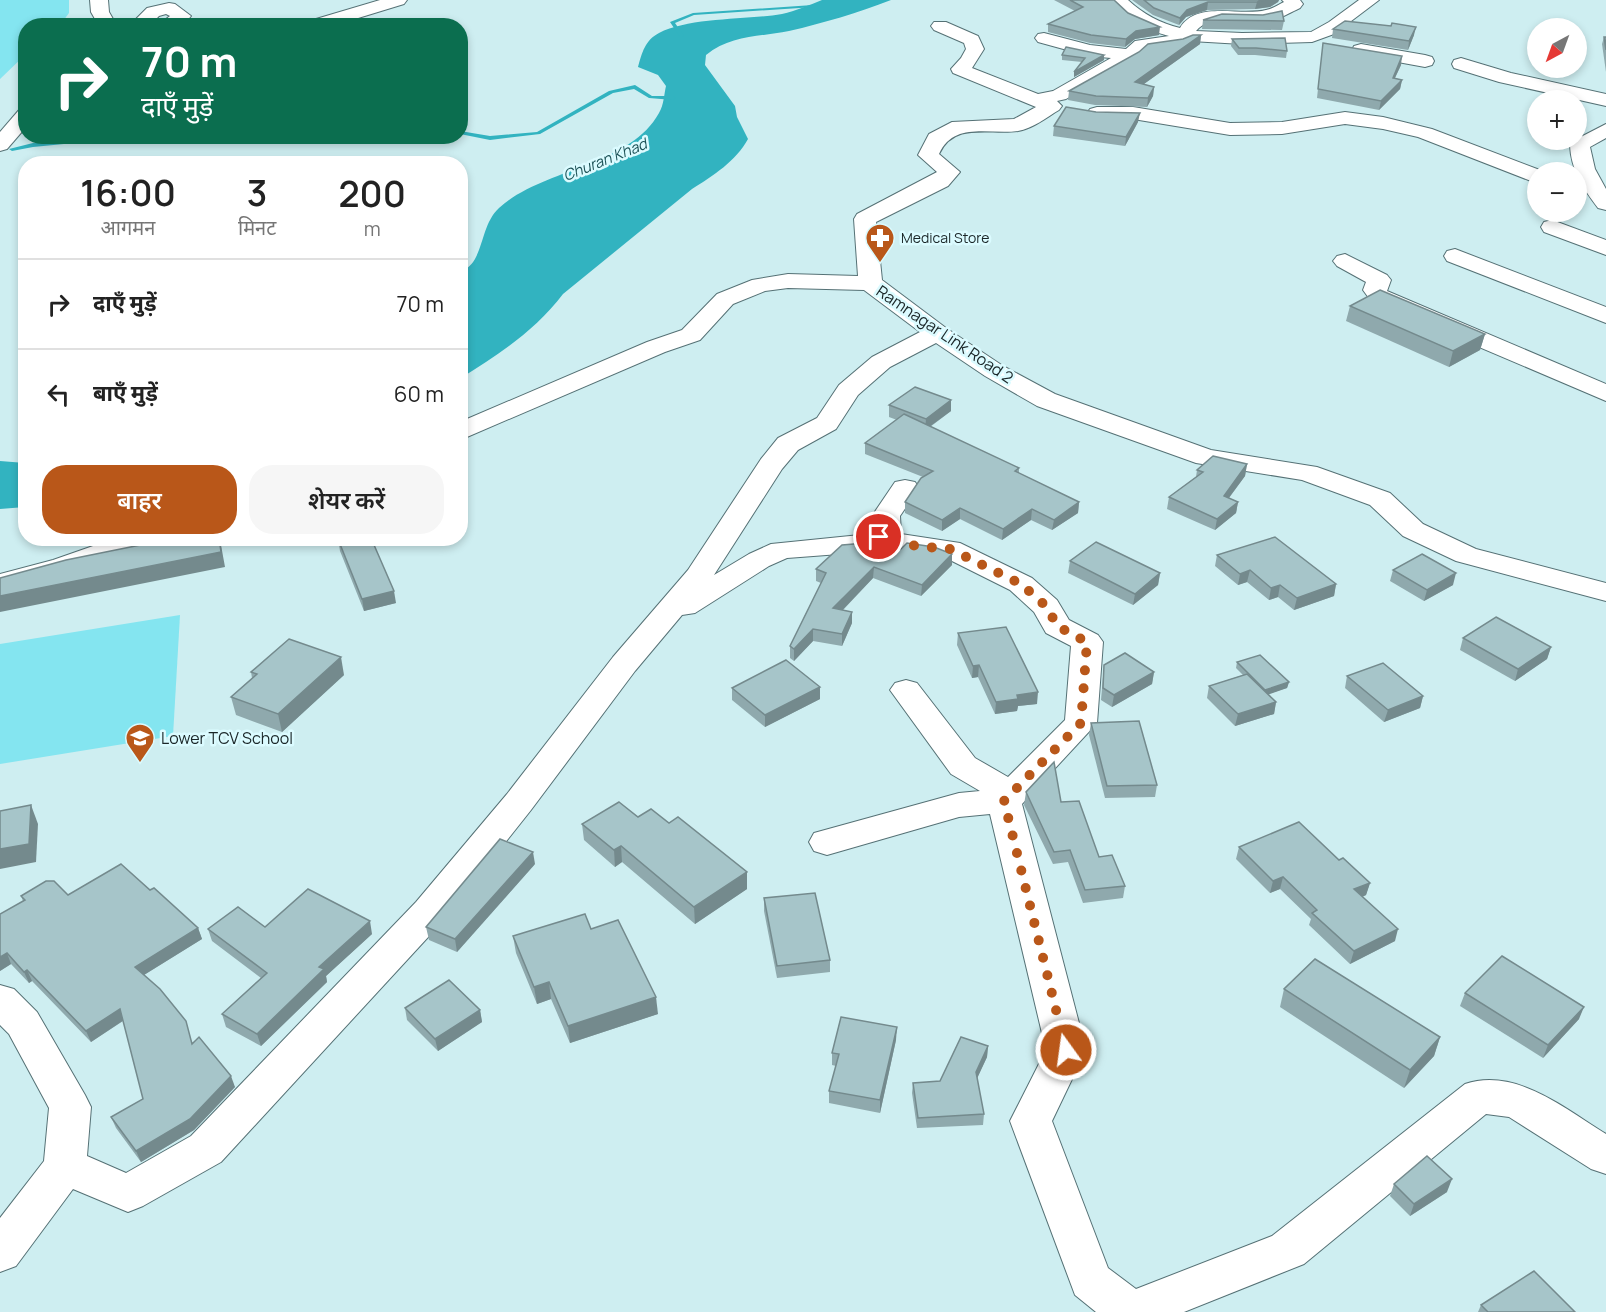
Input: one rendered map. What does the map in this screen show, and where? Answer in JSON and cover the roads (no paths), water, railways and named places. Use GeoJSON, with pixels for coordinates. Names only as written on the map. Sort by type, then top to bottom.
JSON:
{"type":"FeatureCollection","features":[{"type":"Feature","properties":{"kind":"street"},"geometry":{"type":"LineString","coordinates":[[99,0],[100,12],[103,18]]}},
{"type":"Feature","properties":{"kind":"street"},"geometry":{"type":"LineString","coordinates":[[340,18],[398,0]]}},
{"type":"Feature","properties":{"kind":"street"},"geometry":{"type":"LineString","coordinates":[[1118,0],[1124,8],[1152,25],[1186,34],[1265,39],[1318,36],[1370,0]]}},
{"type":"Feature","properties":{"kind":"street"},"geometry":{"type":"LineString","coordinates":[[870,283],[865,219],[940,181],[949,172],[928,155],[936,138],[959,126],[1018,125],[1044,103],[1130,55],[1141,45],[1182,40],[1191,24],[1210,16],[1268,16],[1294,4],[1291,0]]}},
{"type":"Feature","properties":{"kind":"street"},"geometry":{"type":"LineString","coordinates":[[138,18],[169,9],[182,16],[179,18]]}},
{"type":"Feature","properties":{"kind":"street"},"geometry":{"type":"LineString","coordinates":[[940,26],[972,40],[975,49],[969,61],[960,69],[964,73],[982,76],[1011,91],[1044,103],[1095,113],[1133,113],[1230,129],[1282,128],[1345,118],[1383,123],[1425,133],[1527,173]]}},
{"type":"Feature","properties":{"kind":"street"},"geometry":{"type":"LineString","coordinates":[[1318,36],[1323,44],[1338,48],[1425,61]]}},
{"type":"Feature","properties":{"kind":"street"},"geometry":{"type":"LineString","coordinates":[[1044,38],[1089,50],[1130,55]]}},
{"type":"Feature","properties":{"kind":"street"},"geometry":{"type":"LineString","coordinates":[[1461,64],[1506,78],[1605,100]]}},
{"type":"Feature","properties":{"kind":"street"},"geometry":{"type":"LineString","coordinates":[[1587,102],[1605,100]]}},
{"type":"Feature","properties":{"kind":"street"},"geometry":{"type":"LineString","coordinates":[[0,145],[18,124]]}},
{"type":"Feature","properties":{"kind":"street"},"geometry":{"type":"LineString","coordinates":[[1592,194],[1580,160],[1580,145],[1606,130]]}},
{"type":"Feature","properties":{"kind":"street"},"geometry":{"type":"LineString","coordinates":[[1552,227],[1606,248]]}},
{"type":"Feature","properties":{"kind":"street"},"geometry":{"type":"LineString","coordinates":[[1455,256],[1606,316]]}},
{"type":"Feature","properties":{"kind":"street"},"geometry":{"type":"LineString","coordinates":[[1345,261],[1379,280],[1375,290],[1379,296],[1606,393]]}},
{"type":"Feature","properties":{"kind":"street","name":"Ramnagar Link Road 2"},"geometry":{"type":"LineString","coordinates":[[468,429],[691,335],[725,299],[760,285],[788,281],[870,283],[937,333],[994,371],[1046,400],[1206,457],[1307,473],[1380,500],[1413,530],[1466,555],[1606,592]]}},
{"type":"Feature","properties":{"kind":"street"},"geometry":{"type":"LineString","coordinates":[[65,1166],[128,1193],[206,1149],[429,912],[519,802],[624,664],[699,575],[771,465],[788,444],[827,423],[848,390],[881,362],[937,333]]}},
{"type":"Feature","properties":{"kind":"street"},"geometry":{"type":"LineString","coordinates":[[658,623],[729,578],[781,550],[866,543],[887,533],[886,516],[905,488]]}},
{"type":"Feature","properties":{"kind":"street"},"geometry":{"type":"LineString","coordinates":[[827,842],[959,805],[1008,797],[1081,723],[1087,642],[1057,626],[1047,607],[1021,584],[950,549],[916,546],[879,537]]}},
{"type":"Feature","properties":{"kind":"street"},"geometry":{"type":"LineString","coordinates":[[0,583],[63,566],[122,546]]}},
{"type":"Feature","properties":{"kind":"street"},"geometry":{"type":"LineString","coordinates":[[906,690],[963,766],[1008,797],[1066,1050],[1031,1122],[1091,1281],[1131,1312],[1287,1250],[1479,1096],[1518,1101],[1606,1156]]}},
{"type":"Feature","properties":{"kind":"street"},"geometry":{"type":"LineString","coordinates":[[0,1000],[23,1023],[70,1107],[65,1166],[0,1252]]}},
{"type":"Feature","properties":{"kind":"water"},"geometry":{"type":"Polygon","coordinates":[[[822,0],[891,0],[815,25],[735,40],[706,55],[705,65],[735,106],[737,117],[748,139],[743,147],[723,167],[692,189],[563,294],[528,331],[503,351],[468,374],[468,267],[475,260],[494,213],[517,195],[607,156],[628,145],[645,131],[661,110],[666,86],[658,75],[638,67],[650,39],[659,33],[686,24],[768,16],[797,10],[822,0]]]}},
{"type":"Feature","properties":{"kind":"water"},"geometry":{"type":"Polygon","coordinates":[[[0,461],[18,462],[18,508],[0,509],[0,461]]]}},
{"type":"Feature","properties":{"kind":"waterway","name":"Churan Khad"},"geometry":{"type":"LineString","coordinates":[[682,36],[672,22],[693,14],[813,6]]}},
{"type":"Feature","properties":{"kind":"waterway"},"geometry":{"type":"LineString","coordinates":[[468,134],[490,138],[538,133],[611,92],[635,87],[651,97],[673,98]]}},
{"type":"Feature","properties":{"kind":"waterway"},"geometry":{"type":"LineString","coordinates":[[12,149],[45,144]]}},
{"type":"Feature","properties":{"kind":"place","name":"Medical Store"},"geometry":{"type":"Point","coordinates":[880,264]}},
{"type":"Feature","properties":{"kind":"place","name":"Lower TCV School"},"geometry":{"type":"Point","coordinates":[140,764]}}]}
